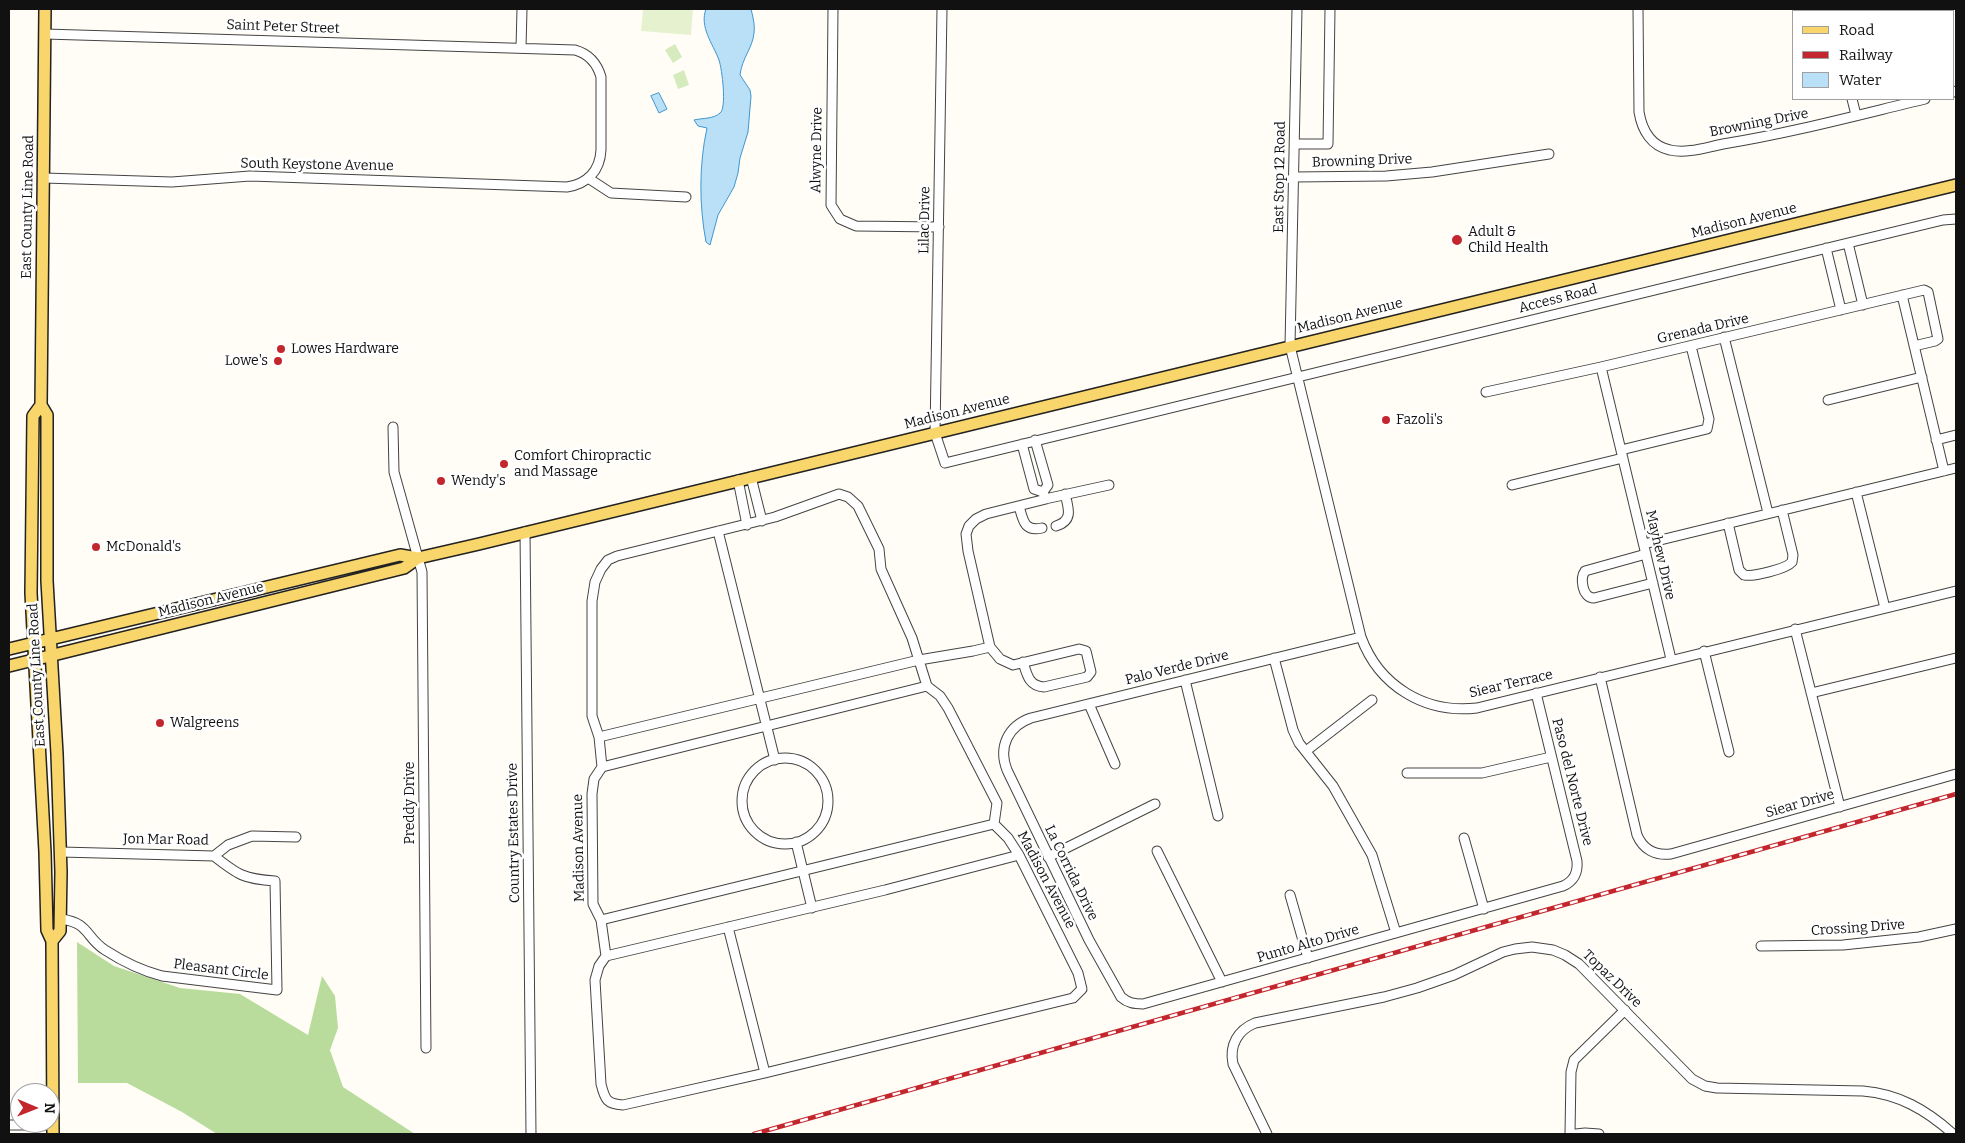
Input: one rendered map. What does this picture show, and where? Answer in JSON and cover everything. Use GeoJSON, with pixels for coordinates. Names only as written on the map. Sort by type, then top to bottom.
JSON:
{"type":"FeatureCollection","features":[{"type":"Feature","properties":{"kind":"main road","name":"East County Line Road"},"geometry":{"type":"LineString","coordinates":[[45,9],[40,405],[33,416],[30,565],[45,852],[47,930],[52,942],[53,1083]]}},
{"type":"Feature","properties":{"kind":"main road","name":"Madison Avenue"},"geometry":{"type":"LineString","coordinates":[[9,666],[404,568],[418,558],[1956,185]]}},
{"type":"Feature","properties":{"kind":"main road","name":"East County Line Road"},"geometry":{"type":"LineString","coordinates":[[40,405],[47,415],[46,574],[61,852],[60,931],[52,942]]}},
{"type":"Feature","properties":{"kind":"main road"},"geometry":{"type":"LineString","coordinates":[[32,457],[39,466],[39,499],[47,507]]}},
{"type":"Feature","properties":{"kind":"main road","name":"Madison Avenue"},"geometry":{"type":"LineString","coordinates":[[9,649],[400,555],[418,558]]}},
{"type":"Feature","properties":{"kind":"street"},"geometry":{"type":"LineString","coordinates":[[521,48],[522,9]]}},
{"type":"Feature","properties":{"kind":"street","name":"Alwyne Drive"},"geometry":{"type":"LineString","coordinates":[[833,9],[830,196],[835,213],[843,222],[856,226],[939,227]]}},
{"type":"Feature","properties":{"kind":"street","name":"Lilac Drive"},"geometry":{"type":"LineString","coordinates":[[942,9],[935,432],[944,462],[1022,444]]}},
{"type":"Feature","properties":{"kind":"street","name":"East Stop 12 Road"},"geometry":{"type":"LineString","coordinates":[[1290,346],[1297,9]]}},
{"type":"Feature","properties":{"kind":"street"},"geometry":{"type":"LineString","coordinates":[[1295,144],[1328,144],[1330,9]]}},
{"type":"Feature","properties":{"kind":"street","name":"Browning Drive"},"geometry":{"type":"LineString","coordinates":[[1638,9],[1639,112],[1642,127],[1656,145],[1671,151],[1774,136],[1921,100]]}},
{"type":"Feature","properties":{"kind":"street","name":"Saint Peter Street"},"geometry":{"type":"LineString","coordinates":[[45,34],[575,50],[585,53],[592,59],[601,77],[601,150],[597,167],[589,178]]}},
{"type":"Feature","properties":{"kind":"street"},"geometry":{"type":"LineString","coordinates":[[1852,100],[1856,115]]}},
{"type":"Feature","properties":{"kind":"street","name":"Browning Drive"},"geometry":{"type":"LineString","coordinates":[[1294,176],[1386,176],[1422,173],[1549,154]]}},
{"type":"Feature","properties":{"kind":"street","name":"South Keystone Avenue"},"geometry":{"type":"LineString","coordinates":[[44,178],[172,182],[250,176],[567,187],[589,178]]}},
{"type":"Feature","properties":{"kind":"street"},"geometry":{"type":"LineString","coordinates":[[589,178],[611,193],[686,197]]}},
{"type":"Feature","properties":{"kind":"street","name":"Access Road"},"geometry":{"type":"LineString","coordinates":[[1022,444],[1826,248],[1943,220],[1956,219]]}},
{"type":"Feature","properties":{"kind":"street"},"geometry":{"type":"LineString","coordinates":[[1848,243],[1863,305]]}},
{"type":"Feature","properties":{"kind":"street"},"geometry":{"type":"LineString","coordinates":[[1826,248],[1841,310]]}},
{"type":"Feature","properties":{"kind":"street","name":"Grenada Drive"},"geometry":{"type":"LineString","coordinates":[[1486,392],[1926,291],[1928,292],[1938,338],[1935,341],[1914,346]]}},
{"type":"Feature","properties":{"kind":"street"},"geometry":{"type":"LineString","coordinates":[[1902,295],[1944,471]]}},
{"type":"Feature","properties":{"kind":"street"},"geometry":{"type":"LineString","coordinates":[[1724,338],[1768,514]]}},
{"type":"Feature","properties":{"kind":"street","name":"Siear Terrace"},"geometry":{"type":"LineString","coordinates":[[1290,346],[1362,637],[1372,661],[1392,684],[1410,696],[1434,706],[1456,709],[1473,708],[1956,591]]}},
{"type":"Feature","properties":{"kind":"street"},"geometry":{"type":"LineString","coordinates":[[1512,485],[1707,429],[1709,419],[1691,346]]}},
{"type":"Feature","properties":{"kind":"street","name":"Mayhew Drive"},"geometry":{"type":"LineString","coordinates":[[1601,367],[1671,660]]}},
{"type":"Feature","properties":{"kind":"street"},"geometry":{"type":"LineString","coordinates":[[1828,400],[1922,377]]}},
{"type":"Feature","properties":{"kind":"street","name":"Preddy Drive"},"geometry":{"type":"LineString","coordinates":[[393,427],[394,472],[422,572],[426,1048]]}},
{"type":"Feature","properties":{"kind":"street"},"geometry":{"type":"LineString","coordinates":[[1936,440],[1956,435]]}},
{"type":"Feature","properties":{"kind":"street"},"geometry":{"type":"LineString","coordinates":[[1035,440],[1048,485],[1045,495]]}},
{"type":"Feature","properties":{"kind":"street"},"geometry":{"type":"LineString","coordinates":[[1022,444],[1034,489],[1045,495]]}},
{"type":"Feature","properties":{"kind":"street"},"geometry":{"type":"LineString","coordinates":[[1644,544],[1956,468]]}},
{"type":"Feature","properties":{"kind":"street"},"geometry":{"type":"LineString","coordinates":[[751,477],[762,521]]}},
{"type":"Feature","properties":{"kind":"street"},"geometry":{"type":"LineString","coordinates":[[738,480],[747,524]]}},
{"type":"Feature","properties":{"kind":"street"},"geometry":{"type":"LineString","coordinates":[[1023,662],[1027,676],[1037,686],[1044,687],[1087,677],[1091,672],[1086,651],[1079,649],[1023,662],[1013,665],[1000,659],[990,646],[968,552],[966,534],[976,519],[1019,506],[1045,495],[1065,494],[1109,484]]}},
{"type":"Feature","properties":{"kind":"street"},"geometry":{"type":"LineString","coordinates":[[1856,492],[1886,608]]}},
{"type":"Feature","properties":{"kind":"street"},"geometry":{"type":"LineString","coordinates":[[1056,526],[1066,521],[1069,516],[1065,494]]}},
{"type":"Feature","properties":{"kind":"street"},"geometry":{"type":"LineString","coordinates":[[601,920],[994,824],[997,804],[948,708],[940,696],[927,686],[912,638],[883,576],[879,549],[855,502],[843,495],[835,495],[762,521],[718,531],[775,760]]}},
{"type":"Feature","properties":{"kind":"street"},"geometry":{"type":"LineString","coordinates":[[1019,506],[1023,521],[1028,527],[1034,530],[1042,528]]}},
{"type":"Feature","properties":{"kind":"street"},"geometry":{"type":"LineString","coordinates":[[1728,523],[1740,572],[1745,575],[1760,573],[1786,566],[1792,562],[1793,555],[1782,510]]}},
{"type":"Feature","properties":{"kind":"street","name":"Madison Avenue"},"geometry":{"type":"LineString","coordinates":[[606,956],[601,920],[594,904],[592,794],[594,779],[602,766],[599,737],[592,716],[592,601],[596,582],[601,569],[608,560],[619,555],[718,531]]}},
{"type":"Feature","properties":{"kind":"street","name":"Country Estates Drive"},"geometry":{"type":"LineString","coordinates":[[525,532],[530,1134]]}},
{"type":"Feature","properties":{"kind":"street"},"geometry":{"type":"LineString","coordinates":[[1646,554],[1585,570],[1582,578],[1586,595],[1589,598],[1594,598],[1653,583]]}},
{"type":"Feature","properties":{"kind":"street"},"geometry":{"type":"LineString","coordinates":[[1796,630],[1840,807]]}},
{"type":"Feature","properties":{"kind":"street","name":"Palo Verde Drive"},"geometry":{"type":"LineString","coordinates":[[1007,738],[1014,727],[1025,720],[1362,637]]}},
{"type":"Feature","properties":{"kind":"street"},"geometry":{"type":"LineString","coordinates":[[599,737],[918,660],[973,651],[990,646]]}},
{"type":"Feature","properties":{"kind":"street"},"geometry":{"type":"LineString","coordinates":[[1704,651],[1729,752]]}},
{"type":"Feature","properties":{"kind":"street"},"geometry":{"type":"LineString","coordinates":[[1274,658],[1291,725],[1299,743],[1333,786],[1372,855],[1396,934]]}},
{"type":"Feature","properties":{"kind":"street"},"geometry":{"type":"LineString","coordinates":[[1812,693],[1956,658]]}},
{"type":"Feature","properties":{"kind":"street","name":"Siear Drive"},"geometry":{"type":"LineString","coordinates":[[1600,677],[1637,835],[1643,845],[1650,851],[1661,855],[1671,854],[1956,774]]}},
{"type":"Feature","properties":{"kind":"street"},"geometry":{"type":"LineString","coordinates":[[1185,680],[1218,816]]}},
{"type":"Feature","properties":{"kind":"street"},"geometry":{"type":"LineString","coordinates":[[602,766],[767,727],[927,686]]}},
{"type":"Feature","properties":{"kind":"street","name":"Paso del Norte Drive"},"geometry":{"type":"LineString","coordinates":[[1536,693],[1577,861],[1574,877]]}},
{"type":"Feature","properties":{"kind":"street"},"geometry":{"type":"LineString","coordinates":[[1306,751],[1372,700]]}},
{"type":"Feature","properties":{"kind":"street"},"geometry":{"type":"LineString","coordinates":[[1089,704],[1115,764]]}},
{"type":"Feature","properties":{"kind":"street","name":"La Corrida Drive"},"geometry":{"type":"LineString","coordinates":[[1007,738],[1003,754],[1005,766],[1088,940],[1121,998],[1128,1002],[1139,1004]]}},
{"type":"Feature","properties":{"kind":"street"},"geometry":{"type":"LineString","coordinates":[[1407,773],[1482,774],[1551,756]]}},
{"type":"Feature","properties":{"kind":"street"},"geometry":{"type":"LineString","coordinates":[[790,759],[805,763],[820,776],[826,790],[827,806],[823,820],[814,832],[796,842],[779,843],[764,838],[751,827],[744,812],[743,795],[748,779],[760,767],[775,760],[790,759]]}},
{"type":"Feature","properties":{"kind":"street"},"geometry":{"type":"LineString","coordinates":[[1048,857],[1155,804]]}},
{"type":"Feature","properties":{"kind":"street","name":"Madison Avenue"},"geometry":{"type":"LineString","coordinates":[[765,1073],[1072,998],[1082,989],[1078,973],[1018,855],[1008,838],[994,824]]}},
{"type":"Feature","properties":{"kind":"street","name":"Jon Mar Road"},"geometry":{"type":"LineString","coordinates":[[61,852],[214,856],[228,845],[252,836],[296,837]]}},
{"type":"Feature","properties":{"kind":"street"},"geometry":{"type":"LineString","coordinates":[[1464,838],[1484,908]]}},
{"type":"Feature","properties":{"kind":"street"},"geometry":{"type":"LineString","coordinates":[[796,842],[812,908]]}},
{"type":"Feature","properties":{"kind":"street"},"geometry":{"type":"LineString","coordinates":[[1157,851],[1222,982]]}},
{"type":"Feature","properties":{"kind":"street"},"geometry":{"type":"LineString","coordinates":[[728,927],[765,1073],[623,1105],[612,1104],[605,1098],[601,1084],[595,980],[599,966],[606,956],[728,927],[812,908],[1018,855]]}},
{"type":"Feature","properties":{"kind":"street","name":"Pleasant Circle"},"geometry":{"type":"LineString","coordinates":[[61,919],[80,924],[105,950],[152,973],[172,978],[277,990],[275,881],[252,879],[236,872],[214,856]]}},
{"type":"Feature","properties":{"kind":"street","name":"Punto Alto Drive"},"geometry":{"type":"LineString","coordinates":[[1139,1004],[1563,886],[1574,877]]}},
{"type":"Feature","properties":{"kind":"street"},"geometry":{"type":"LineString","coordinates":[[1290,895],[1308,958]]}},
{"type":"Feature","properties":{"kind":"street","name":"Crossing Drive"},"geometry":{"type":"LineString","coordinates":[[1761,946],[1843,945],[1919,937],[1956,929]]}},
{"type":"Feature","properties":{"kind":"street","name":"Topaz Drive"},"geometry":{"type":"LineString","coordinates":[[1267,1134],[1233,1064],[1232,1052],[1235,1041],[1244,1029],[1255,1023],[1400,993],[1448,978],[1503,952],[1524,947],[1553,950],[1576,961],[1692,1079],[1705,1086],[1879,1093],[1916,1106],[1953,1132]]}},
{"type":"Feature","properties":{"kind":"street"},"geometry":{"type":"LineString","coordinates":[[1570,1134],[1570,1072],[1574,1060],[1625,1010]]}},
{"type":"Feature","properties":{"kind":"street"},"geometry":{"type":"LineString","coordinates":[[1576,1134],[1599,1134]]}},
{"type":"Feature","properties":{"kind":"green space"},"geometry":{"type":"Polygon","coordinates":[[[643,9],[693,9],[691,35],[641,31],[643,9]]]}},
{"type":"Feature","properties":{"kind":"green space"},"geometry":{"type":"Polygon","coordinates":[[[675,44],[682,57],[673,63],[665,50],[675,44]]]}},
{"type":"Feature","properties":{"kind":"green space"},"geometry":{"type":"Polygon","coordinates":[[[684,70],[689,85],[678,89],[673,75],[684,70]]]}},
{"type":"Feature","properties":{"kind":"green space"},"geometry":{"type":"Polygon","coordinates":[[[77,942],[114,966],[180,988],[240,994],[308,1035],[322,976],[335,996],[338,1028],[330,1050],[343,1087],[415,1134],[217,1134],[182,1112],[127,1083],[78,1083],[77,942]]]}},
{"type":"Feature","properties":{"kind":"water"},"geometry":{"type":"Polygon","coordinates":[[[706,9],[751,9],[754,27],[752,43],[740,75],[750,90],[751,96],[748,132],[734,187],[718,215],[710,245],[706,242],[701,199],[702,156],[707,128],[698,126],[694,120],[711,117],[720,113],[724,96],[719,60],[705,29],[704,16],[706,9]]]}},
{"type":"Feature","properties":{"kind":"water"},"geometry":{"type":"Polygon","coordinates":[[[659,93],[667,109],[659,113],[651,96],[659,93]]]}},
{"type":"Feature","properties":{"kind":"railway"},"geometry":{"type":"LineString","coordinates":[[754,1134],[1956,794]]}},
{"type":"Feature","properties":{"kind":"place","name":"Adult & Child Health"},"geometry":{"type":"Point","coordinates":[1457,240]}},
{"type":"Feature","properties":{"kind":"place","name":"Lowes Hardware"},"geometry":{"type":"Point","coordinates":[281,349]}},
{"type":"Feature","properties":{"kind":"place","name":"Lowe's"},"geometry":{"type":"Point","coordinates":[278,361]}},
{"type":"Feature","properties":{"kind":"place","name":"Fazoli's"},"geometry":{"type":"Point","coordinates":[1386,420]}},
{"type":"Feature","properties":{"kind":"place","name":"Comfort Chiropractic and Massage"},"geometry":{"type":"Point","coordinates":[504,464]}},
{"type":"Feature","properties":{"kind":"place","name":"Wendy's"},"geometry":{"type":"Point","coordinates":[441,481]}},
{"type":"Feature","properties":{"kind":"place","name":"McDonald's"},"geometry":{"type":"Point","coordinates":[96,547]}},
{"type":"Feature","properties":{"kind":"place","name":"Walgreens"},"geometry":{"type":"Point","coordinates":[160,723]}}]}
